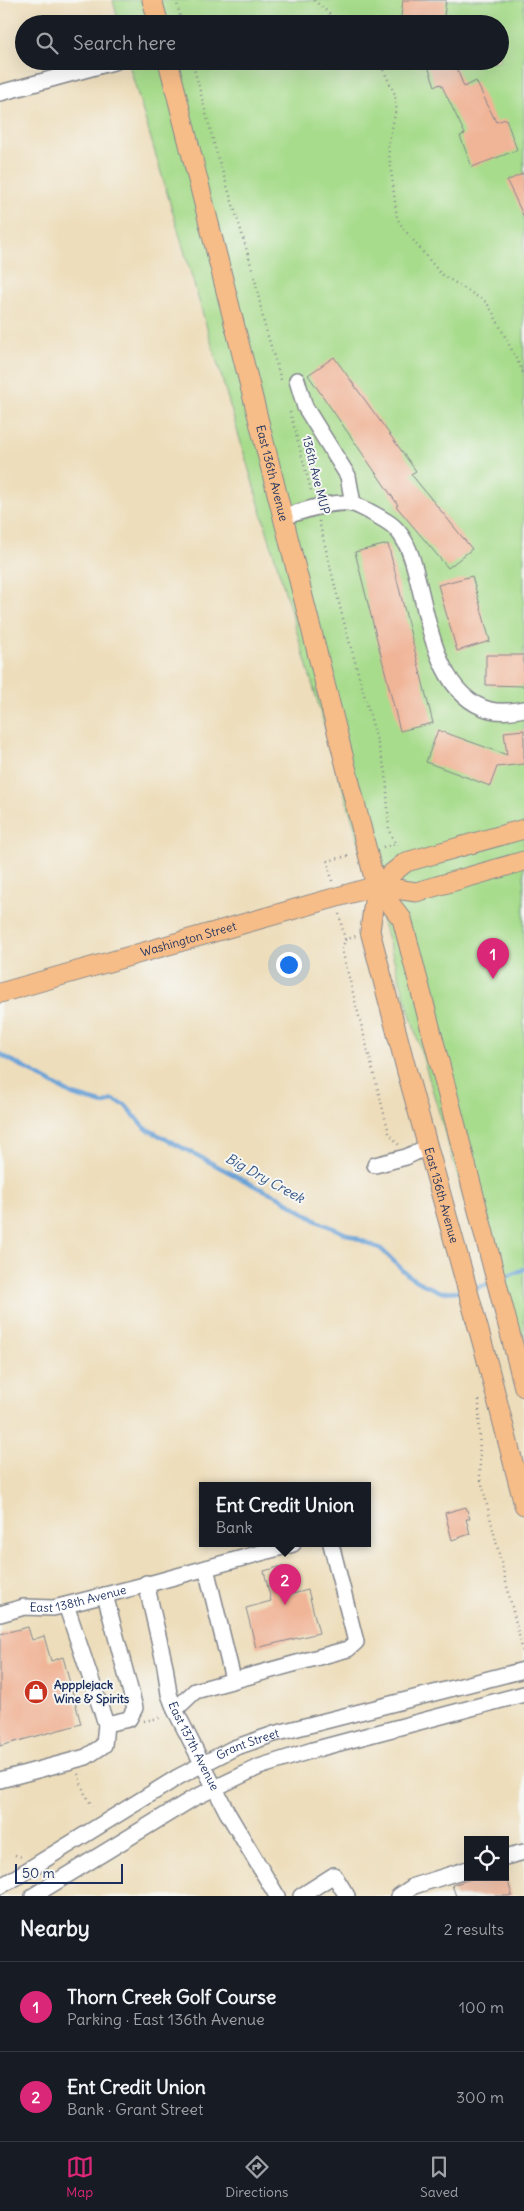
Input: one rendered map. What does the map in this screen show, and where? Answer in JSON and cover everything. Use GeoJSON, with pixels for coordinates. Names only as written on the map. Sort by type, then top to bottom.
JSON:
{"type":"FeatureCollection","features":[{"type":"Feature","properties":{"kind":"main road"},"geometry":{"type":"LineString","coordinates":[[152,0],[156,15]]}},
{"type":"Feature","properties":{"kind":"main road","name":"East 136th Avenue"},"geometry":{"type":"LineString","coordinates":[[170,70],[376,886],[370,931],[484,1349],[524,1505]]}},
{"type":"Feature","properties":{"kind":"main road","name":"Washington Street"},"geometry":{"type":"LineString","coordinates":[[0,992],[376,886],[406,862],[524,830]]}},
{"type":"Feature","properties":{"kind":"main road","name":"Washington Street"},"geometry":{"type":"LineString","coordinates":[[376,886],[416,892],[524,862]]}},
{"type":"Feature","properties":{"kind":"main road","name":"East 136th Avenue"},"geometry":{"type":"LineString","coordinates":[[376,886],[402,919],[524,1387]]}},
{"type":"Feature","properties":{"kind":"street"},"geometry":{"type":"LineString","coordinates":[[0,93],[83,70]]}},
{"type":"Feature","properties":{"kind":"street"},"geometry":{"type":"LineString","coordinates":[[297,380],[305,407],[348,476],[353,504]]}},
{"type":"Feature","properties":{"kind":"street"},"geometry":{"type":"LineString","coordinates":[[283,517],[315,508],[353,504],[393,526],[406,544],[415,568],[438,654],[454,685],[470,700],[490,710],[501,712],[524,710]]}},
{"type":"Feature","properties":{"kind":"street"},"geometry":{"type":"LineString","coordinates":[[375,1165],[406,1157],[429,1146]]}},
{"type":"Feature","properties":{"kind":"street","name":"East 138th Avenue"},"geometry":{"type":"LineString","coordinates":[[0,1614],[24,1607],[53,1608],[66,1605],[282,1547]]}},
{"type":"Feature","properties":{"kind":"street"},"geometry":{"type":"LineString","coordinates":[[175,1710],[195,1691],[233,1679],[348,1649],[356,1642],[332,1547]]}},
{"type":"Feature","properties":{"kind":"street"},"geometry":{"type":"LineString","coordinates":[[206,1568],[233,1679]]}},
{"type":"Feature","properties":{"kind":"street","name":"East 137th Avenue"},"geometry":{"type":"LineString","coordinates":[[151,1583],[170,1694],[175,1710],[227,1812],[278,1896]]}},
{"type":"Feature","properties":{"kind":"street"},"geometry":{"type":"LineString","coordinates":[[105,1595],[134,1708],[129,1719],[106,1724]]}},
{"type":"Feature","properties":{"kind":"street"},"geometry":{"type":"LineString","coordinates":[[0,1780],[86,1757],[104,1746],[106,1724],[66,1605]]}},
{"type":"Feature","properties":{"kind":"street","name":"Grant Street"},"geometry":{"type":"LineString","coordinates":[[0,1886],[202,1764],[234,1748],[274,1734],[524,1670]]}},
{"type":"Feature","properties":{"kind":"street","name":"Grant Street"},"geometry":{"type":"LineString","coordinates":[[33,1896],[192,1799],[244,1773],[283,1758],[524,1694]]}},
{"type":"Feature","properties":{"kind":"street"},"geometry":{"type":"LineString","coordinates":[[509,1856],[524,1852]]}},
{"type":"Feature","properties":{"kind":"street"},"geometry":{"type":"LineString","coordinates":[[399,1896],[414,1886],[464,1870]]}},
{"type":"Feature","properties":{"kind":"street"},"geometry":{"type":"LineString","coordinates":[[301,1896],[334,1875],[347,1896]]}},
{"type":"Feature","properties":{"kind":"path"},"geometry":{"type":"LineString","coordinates":[[176,0],[180,15]]}},
{"type":"Feature","properties":{"kind":"path"},"geometry":{"type":"LineString","coordinates":[[314,0],[331,15]]}},
{"type":"Feature","properties":{"kind":"path"},"geometry":{"type":"LineString","coordinates":[[194,70],[216,152],[255,279],[264,324],[283,385]]}},
{"type":"Feature","properties":{"kind":"path"},"geometry":{"type":"LineString","coordinates":[[383,70],[394,92],[397,105],[388,146],[397,218],[441,274],[486,302],[524,374]]}},
{"type":"Feature","properties":{"kind":"path","name":"136th Ave MUP"},"geometry":{"type":"LineString","coordinates":[[288,403],[342,615],[386,774],[389,831],[406,862]]}},
{"type":"Feature","properties":{"kind":"path"},"geometry":{"type":"LineString","coordinates":[[345,940],[342,950],[389,1133],[399,1144],[406,1157]]}},
{"type":"Feature","properties":{"kind":"path"},"geometry":{"type":"LineString","coordinates":[[479,1395],[480,1476],[524,1656]]}},
{"type":"Feature","properties":{"kind":"path"},"geometry":{"type":"LineString","coordinates":[[76,1767],[84,1792],[92,1806]]}},
{"type":"Feature","properties":{"kind":"green space"},"geometry":{"type":"Polygon","coordinates":[[[113,0],[524,0],[524,1341],[465,1200],[131,70],[509,70],[509,15],[117,15],[113,0]]]}},
{"type":"Feature","properties":{"kind":"building"},"geometry":{"type":"Polygon","coordinates":[[[403,0],[446,0],[444,15],[401,15],[403,0]]]}},
{"type":"Feature","properties":{"kind":"building"},"geometry":{"type":"Polygon","coordinates":[[[429,70],[457,70],[464,87],[476,81],[496,122],[506,119],[517,150],[472,167],[460,136],[465,134],[441,84],[435,86],[429,70]]]}},
{"type":"Feature","properties":{"kind":"building"},"geometry":{"type":"Polygon","coordinates":[[[524,173],[524,217],[507,181],[524,173]]]}},
{"type":"Feature","properties":{"kind":"building"},"geometry":{"type":"Polygon","coordinates":[[[334,357],[416,471],[411,474],[472,549],[448,568],[396,506],[398,505],[308,375],[334,357]]]}},
{"type":"Feature","properties":{"kind":"building"},"geometry":{"type":"Polygon","coordinates":[[[388,544],[433,723],[400,731],[355,552],[388,544]]]}},
{"type":"Feature","properties":{"kind":"building"},"geometry":{"type":"Polygon","coordinates":[[[472,576],[490,641],[457,651],[438,585],[472,576]]]}},
{"type":"Feature","properties":{"kind":"building"},"geometry":{"type":"Polygon","coordinates":[[[486,655],[524,655],[524,686],[486,685],[486,655]]]}},
{"type":"Feature","properties":{"kind":"building"},"geometry":{"type":"Polygon","coordinates":[[[438,730],[507,755],[504,732],[524,730],[524,764],[497,767],[490,786],[426,762],[438,730]]]}},
{"type":"Feature","properties":{"kind":"building"},"geometry":{"type":"Polygon","coordinates":[[[466,1507],[470,1519],[466,1519],[470,1534],[452,1540],[445,1513],[466,1507]]]}},
{"type":"Feature","properties":{"kind":"building"},"geometry":{"type":"Polygon","coordinates":[[[282,1566],[289,1595],[308,1590],[319,1633],[256,1648],[246,1608],[271,1601],[264,1571],[282,1566]]]}},
{"type":"Feature","properties":{"kind":"building","name":"Appplejack Wine & Spirits"},"geometry":{"type":"Polygon","coordinates":[[[28,1627],[32,1640],[44,1636],[51,1661],[63,1657],[81,1724],[0,1746],[0,1634],[28,1627]]]}},
{"type":"Feature","properties":{"kind":"building"},"geometry":{"type":"Polygon","coordinates":[[[464,1881],[508,1881],[512,1896],[456,1896],[452,1885],[464,1881]]]}},
{"type":"Feature","properties":{"kind":"waterway","name":"Big Dry Creek"},"geometry":{"type":"LineString","coordinates":[[0,1054],[73,1095],[104,1104],[113,1100],[125,1105],[145,1128],[257,1187],[278,1196],[317,1221],[381,1249],[409,1276],[423,1284],[441,1292],[464,1291]]}},
{"type":"Feature","properties":{"kind":"waterway","name":"Big Dry Creek"},"geometry":{"type":"LineString","coordinates":[[500,1280],[524,1269]]}},
{"type":"Feature","properties":{"kind":"waterway","name":"Big Dry Creek"},"geometry":{"type":"LineString","coordinates":[[472,1289],[493,1283]]}},
{"type":"Feature","properties":{"kind":"place","name":"Thorn Creek Golf Course"},"geometry":{"type":"Point","coordinates":[493,979]}},
{"type":"Feature","properties":{"kind":"place","name":"Ent Credit Union"},"geometry":{"type":"Point","coordinates":[285,1605]}},
{"type":"Feature","properties":{"kind":"place","name":"Appplejack Wine & Spirits"},"geometry":{"type":"Point","coordinates":[36,1692]}}]}
